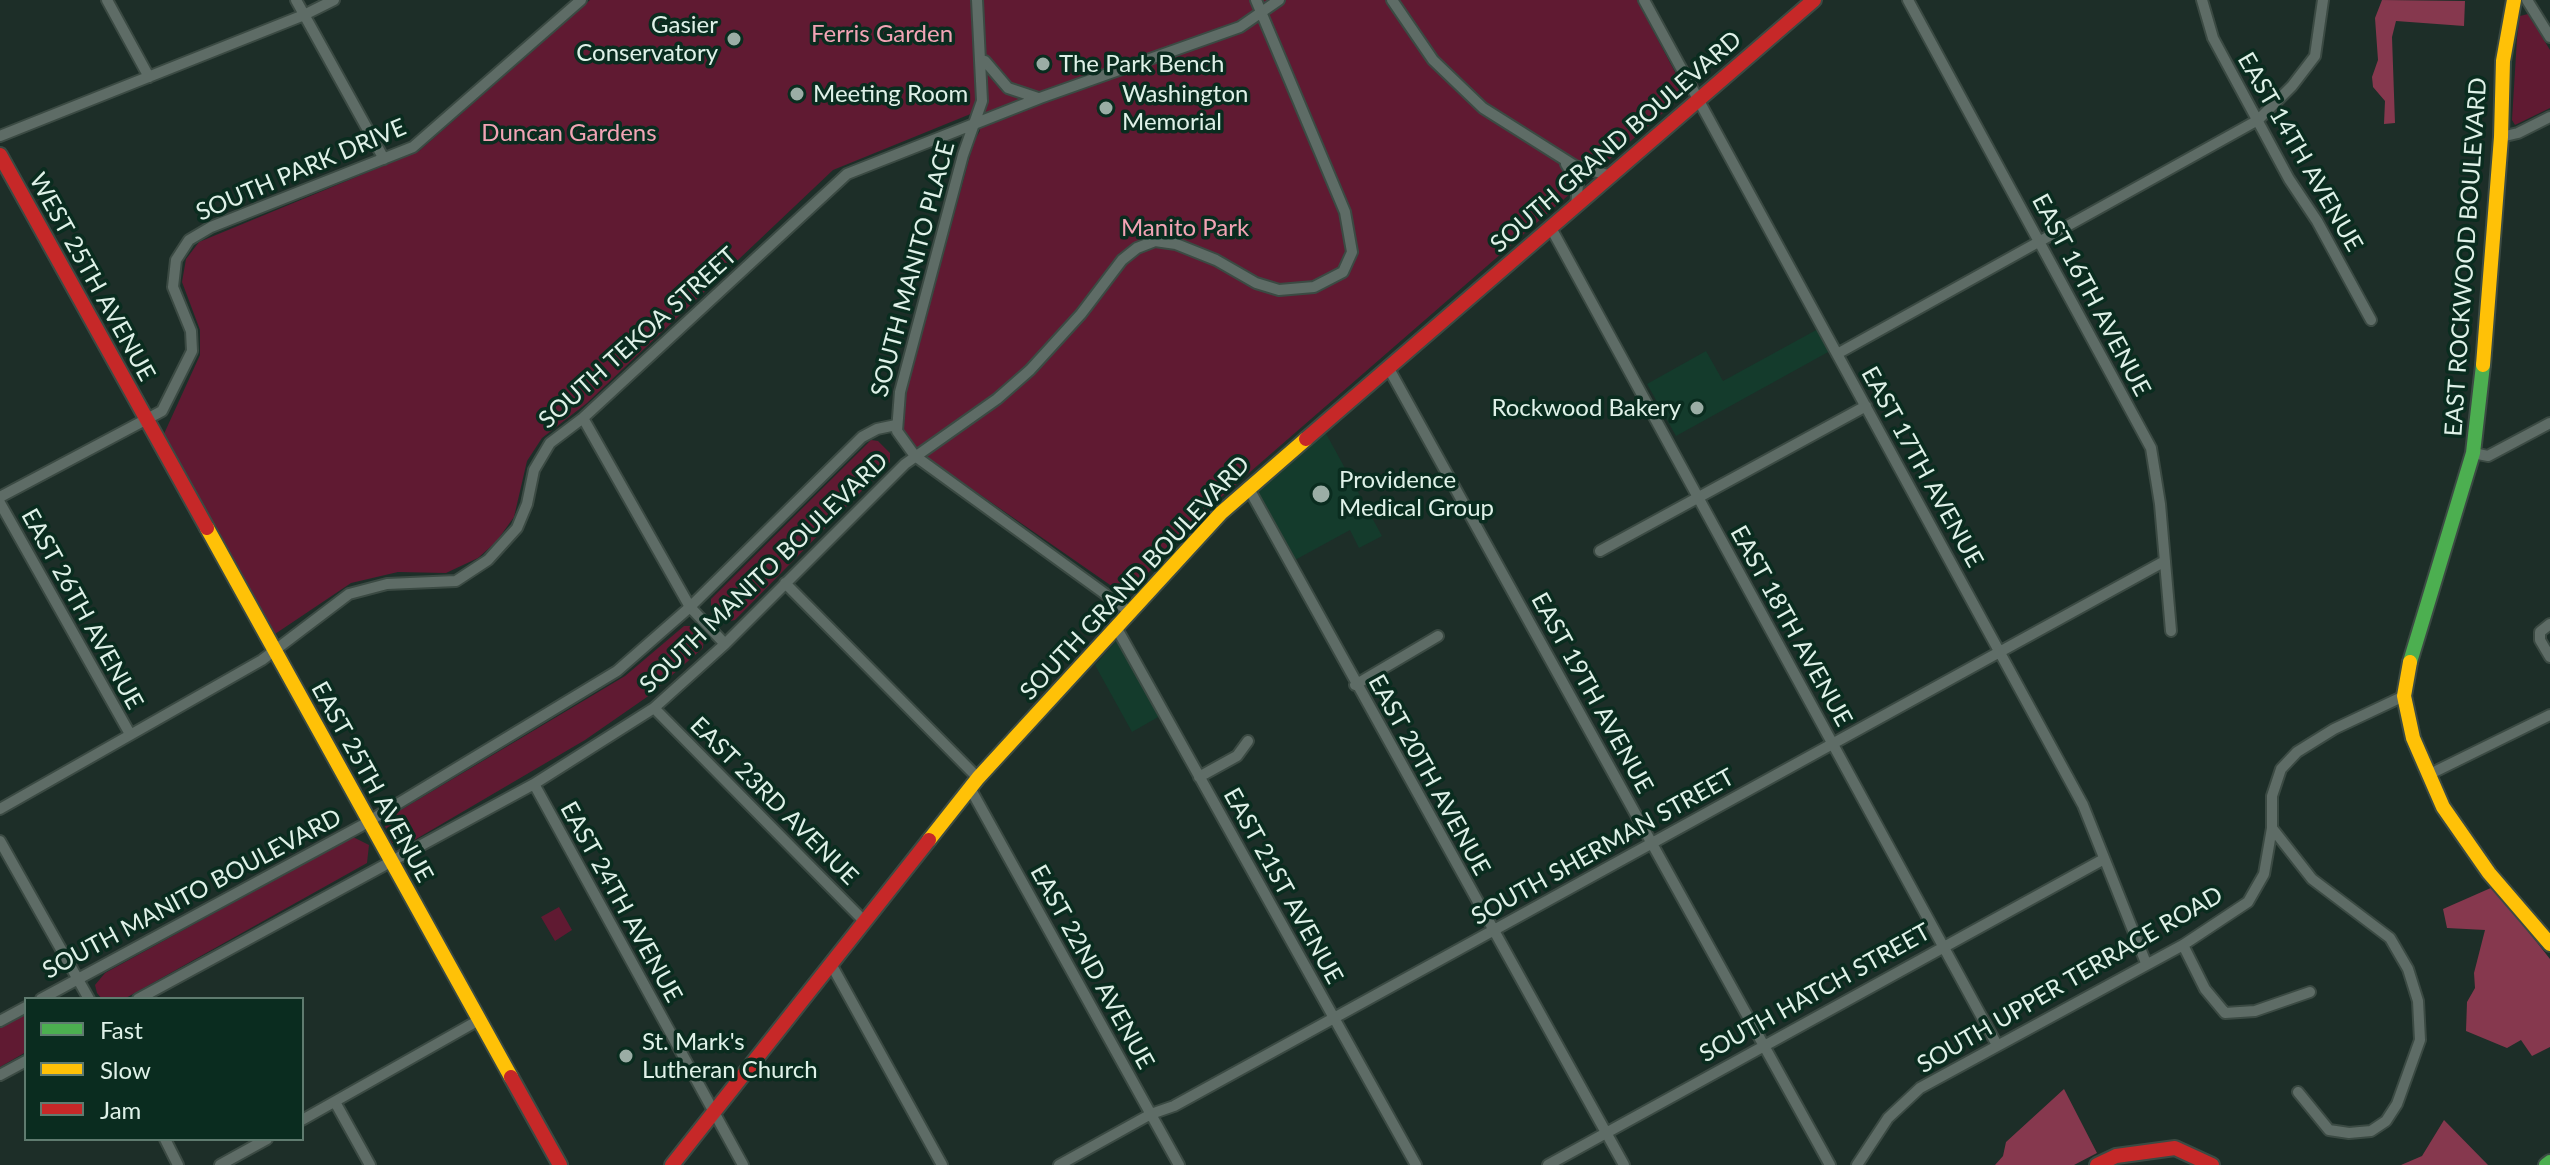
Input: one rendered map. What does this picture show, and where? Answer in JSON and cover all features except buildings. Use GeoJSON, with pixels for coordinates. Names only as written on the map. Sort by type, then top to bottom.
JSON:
{"type":"FeatureCollection","features":[{"type":"Feature","properties":{"kind":"street"},"geometry":{"type":"LineString","coordinates":[[107,0],[149,77]]}},
{"type":"Feature","properties":{"kind":"street"},"geometry":{"type":"LineString","coordinates":[[296,0],[384,159]]}},
{"type":"Feature","properties":{"kind":"street"},"geometry":{"type":"LineString","coordinates":[[0,136],[304,15],[334,0]]}},
{"type":"Feature","properties":{"kind":"street","name":"SOUTH PARK DRIVE"},"geometry":{"type":"LineString","coordinates":[[0,500],[162,411],[192,351],[191,331],[173,287],[176,260],[189,240],[211,227],[384,159],[433,132],[581,0]]}},
{"type":"Feature","properties":{"kind":"street","name":"SOUTH MANITO PLACE"},"geometry":{"type":"LineString","coordinates":[[896,425],[900,392],[984,94],[977,0]]}},
{"type":"Feature","properties":{"kind":"street","name":"SOUTH MANITO BOULEVARD"},"geometry":{"type":"LineString","coordinates":[[142,997],[534,784],[654,708],[725,644],[915,456],[1010,388],[1066,332],[1127,255],[1142,245],[1155,241],[1176,244],[1216,260],[1256,283],[1279,290],[1314,287],[1333,279],[1346,268],[1352,246],[1345,212],[1256,0]]}},
{"type":"Feature","properties":{"kind":"street","name":"SOUTH TEKOA STREET"},"geometry":{"type":"LineString","coordinates":[[0,809],[262,660],[349,594],[387,584],[456,581],[488,560],[517,528],[527,504],[534,470],[550,443],[583,418],[847,174],[1040,98],[1240,27],[1262,15],[1279,0]]}},
{"type":"Feature","properties":{"kind":"street"},"geometry":{"type":"LineString","coordinates":[[1392,0],[1423,47],[1463,91],[1501,122],[1585,171],[1612,176]]}},
{"type":"Feature","properties":{"kind":"street","name":"EAST 17TH AVENUE"},"geometry":{"type":"LineString","coordinates":[[1644,0],[2083,805],[2146,963]]}},
{"type":"Feature","properties":{"kind":"street","name":"SOUTH GRAND BOULEVARD"},"geometry":{"type":"LineString","coordinates":[[672,1165],[974,783],[1248,487],[1814,0]]}},
{"type":"Feature","properties":{"kind":"street","name":"EAST 16TH AVENUE"},"geometry":{"type":"LineString","coordinates":[[1908,0],[2151,448],[2171,631]]}},
{"type":"Feature","properties":{"kind":"street","name":"EAST 14TH AVENUE"},"geometry":{"type":"LineString","coordinates":[[2202,0],[2213,38],[2371,320]]}},
{"type":"Feature","properties":{"kind":"street"},"geometry":{"type":"LineString","coordinates":[[1837,354],[2258,120],[2292,86],[2315,56],[2323,0]]}},
{"type":"Feature","properties":{"kind":"street","name":"EAST ROCKWOOD BOULEVARD"},"geometry":{"type":"LineString","coordinates":[[2514,0],[2503,61],[2501,137],[2481,394],[2473,453],[2413,647],[2404,696],[2413,738],[2443,807],[2489,873],[2550,944]]}},
{"type":"Feature","properties":{"kind":"street"},"geometry":{"type":"LineString","coordinates":[[2527,0],[2550,37]]}},
{"type":"Feature","properties":{"kind":"street"},"geometry":{"type":"LineString","coordinates":[[982,53],[1003,85],[1040,98]]}},
{"type":"Feature","properties":{"kind":"street"},"geometry":{"type":"LineString","coordinates":[[2501,137],[2518,133],[2550,117]]}},
{"type":"Feature","properties":{"kind":"street","name":"WEST 25TH AVENUE"},"geometry":{"type":"LineString","coordinates":[[0,155],[145,420]]}},
{"type":"Feature","properties":{"kind":"street"},"geometry":{"type":"LineString","coordinates":[[1562,159],[1578,184],[1576,207]]}},
{"type":"Feature","properties":{"kind":"street","name":"EAST 18TH AVENUE"},"geometry":{"type":"LineString","coordinates":[[1551,228],[1996,1043]]}},
{"type":"Feature","properties":{"kind":"street","name":"EAST 19TH AVENUE"},"geometry":{"type":"LineString","coordinates":[[1388,367],[1830,1165]]}},
{"type":"Feature","properties":{"kind":"street"},"geometry":{"type":"LineString","coordinates":[[1600,551],[1866,406]]}},
{"type":"Feature","properties":{"kind":"street"},"geometry":{"type":"LineString","coordinates":[[583,418],[690,607],[725,644]]}},
{"type":"Feature","properties":{"kind":"street","name":"EAST 25TH AVENUE"},"geometry":{"type":"LineString","coordinates":[[145,420],[560,1165]]}},
{"type":"Feature","properties":{"kind":"street"},"geometry":{"type":"LineString","coordinates":[[2473,453],[2488,456],[2550,423]]}},
{"type":"Feature","properties":{"kind":"street"},"geometry":{"type":"LineString","coordinates":[[896,425],[903,443],[915,456],[1130,612]]}},
{"type":"Feature","properties":{"kind":"street","name":"SOUTH MANITO BOULEVARD"},"geometry":{"type":"LineString","coordinates":[[45,997],[369,821],[617,671],[690,607],[862,437],[877,429],[896,425]]}},
{"type":"Feature","properties":{"kind":"street","name":"EAST 20TH AVENUE"},"geometry":{"type":"LineString","coordinates":[[1248,487],[1355,685],[1624,1165]]}},
{"type":"Feature","properties":{"kind":"street","name":"EAST 26TH AVENUE"},"geometry":{"type":"LineString","coordinates":[[0,500],[130,734]]}},
{"type":"Feature","properties":{"kind":"street","name":"SOUTH SHERMAN STREET"},"geometry":{"type":"LineString","coordinates":[[1059,1165],[1151,1114],[1174,1106],[2165,561]]}},
{"type":"Feature","properties":{"kind":"street","name":"EAST 22ND AVENUE"},"geometry":{"type":"LineString","coordinates":[[785,583],[974,783],[1179,1165]]}},
{"type":"Feature","properties":{"kind":"street"},"geometry":{"type":"LineString","coordinates":[[2550,624],[2540,632],[2540,640],[2550,657]]}},
{"type":"Feature","properties":{"kind":"street","name":"EAST 21ST AVENUE"},"geometry":{"type":"LineString","coordinates":[[1116,627],[1416,1165]]}},
{"type":"Feature","properties":{"kind":"street"},"geometry":{"type":"LineString","coordinates":[[1355,685],[1438,636]]}},
{"type":"Feature","properties":{"kind":"street","name":"SOUTH UPPER TERRACE ROAD"},"geometry":{"type":"LineString","coordinates":[[1857,1165],[1888,1118],[1920,1088],[1996,1043],[2183,945],[2248,902],[2264,874],[2272,828],[2272,796],[2281,769],[2297,752],[2334,729],[2404,696]]}},
{"type":"Feature","properties":{"kind":"street","name":"EAST 23RD AVENUE"},"geometry":{"type":"LineString","coordinates":[[654,708],[865,922]]}},
{"type":"Feature","properties":{"kind":"street"},"geometry":{"type":"LineString","coordinates":[[2428,775],[2550,715]]}},
{"type":"Feature","properties":{"kind":"street"},"geometry":{"type":"LineString","coordinates":[[1199,777],[1237,756],[1248,741]]}},
{"type":"Feature","properties":{"kind":"street","name":"EAST 24TH AVENUE"},"geometry":{"type":"LineString","coordinates":[[534,784],[743,1165]]}},
{"type":"Feature","properties":{"kind":"street"},"geometry":{"type":"LineString","coordinates":[[2272,828],[2312,879],[2390,938],[2408,969],[2418,1001],[2420,1040],[2397,1104],[2386,1121],[2371,1131],[2349,1133],[2329,1130],[2298,1092]]}},
{"type":"Feature","properties":{"kind":"street"},"geometry":{"type":"LineString","coordinates":[[0,841],[88,997]]}},
{"type":"Feature","properties":{"kind":"street","name":"SOUTH HATCH STREET"},"geometry":{"type":"LineString","coordinates":[[1548,1165],[2104,859]]}},
{"type":"Feature","properties":{"kind":"street"},"geometry":{"type":"LineString","coordinates":[[2183,945],[2205,989],[2225,1013],[2255,1011],[2310,992]]}},
{"type":"Feature","properties":{"kind":"street"},"geometry":{"type":"LineString","coordinates":[[831,964],[942,1165]]}},
{"type":"Feature","properties":{"kind":"street","name":"SOUTH MANITO BOULEVARD"},"geometry":{"type":"LineString","coordinates":[[0,1021],[24,1008]]}},
{"type":"Feature","properties":{"kind":"street"},"geometry":{"type":"LineString","coordinates":[[304,1119],[479,1020]]}},
{"type":"Feature","properties":{"kind":"street"},"geometry":{"type":"LineString","coordinates":[[0,1075],[24,1062]]}},
{"type":"Feature","properties":{"kind":"street"},"geometry":{"type":"LineString","coordinates":[[335,1102],[370,1165]]}},
{"type":"Feature","properties":{"kind":"street"},"geometry":{"type":"LineString","coordinates":[[166,1141],[178,1165]]}},
{"type":"Feature","properties":{"kind":"street"},"geometry":{"type":"LineString","coordinates":[[220,1165],[263,1141]]}},
{"type":"Feature","properties":{"kind":"street"},"geometry":{"type":"LineString","coordinates":[[2097,1165],[2116,1156],[2175,1148],[2189,1159],[2212,1165]]}},
{"type":"Feature","properties":{"kind":"shaded area"},"geometry":{"type":"Polygon","coordinates":[[[2382,0],[2465,1],[2464,26],[2396,21],[2392,37],[2395,123],[2384,124],[2385,101],[2373,87],[2372,77],[2378,60],[2375,18],[2382,0]]]}},
{"type":"Feature","properties":{"kind":"shaded area"},"geometry":{"type":"Polygon","coordinates":[[[1818,329],[1830,351],[1676,436],[1647,384],[1706,351],[1723,381],[1818,329]]]}},
{"type":"Feature","properties":{"kind":"shaded area"},"geometry":{"type":"Polygon","coordinates":[[[1323,428],[1382,536],[1359,548],[1350,530],[1284,566],[1247,500],[1323,428]]]}},
{"type":"Feature","properties":{"kind":"shaded area"},"geometry":{"type":"Polygon","coordinates":[[[1117,640],[1160,716],[1132,732],[1095,665],[1117,640]]]}},
{"type":"Feature","properties":{"kind":"shaded area"},"geometry":{"type":"Polygon","coordinates":[[[2493,887],[2550,959],[2550,1047],[2532,1056],[2521,1040],[2507,1048],[2466,1031],[2467,1002],[2475,988],[2474,973],[2485,930],[2447,928],[2443,909],[2493,887]]]}},
{"type":"Feature","properties":{"kind":"shaded area"},"geometry":{"type":"Polygon","coordinates":[[[2064,1089],[2097,1153],[2074,1165],[1995,1165],[2003,1156],[2006,1142],[2064,1089]]]}},
{"type":"Feature","properties":{"kind":"shaded area"},"geometry":{"type":"Polygon","coordinates":[[[2444,1120],[2488,1165],[2401,1165],[2422,1156],[2444,1120]]]}},
{"type":"Feature","properties":{"kind":"green space","name":"Manito Park"},"geometry":{"type":"Polygon","coordinates":[[[590,0],[1637,0],[1686,93],[1219,499],[1126,596],[933,462],[910,445],[902,431],[902,408],[974,141],[980,131],[973,113],[833,170],[587,403],[542,438],[527,461],[514,517],[496,542],[478,558],[446,573],[398,572],[351,583],[275,634],[163,436],[200,355],[200,330],[182,282],[186,259],[199,242],[419,151],[590,0]]]}},
{"type":"Feature","properties":{"kind":"green space"},"geometry":{"type":"Polygon","coordinates":[[[2528,14],[2550,50],[2550,108],[2515,125],[2512,120],[2517,38],[2520,16],[2528,14]]]}},
{"type":"Feature","properties":{"kind":"green space"},"geometry":{"type":"Polygon","coordinates":[[[871,440],[878,441],[890,453],[890,462],[735,620],[725,622],[711,609],[711,599],[871,440]]]}},
{"type":"Feature","properties":{"kind":"green space"},"geometry":{"type":"Polygon","coordinates":[[[684,626],[696,626],[704,636],[703,648],[647,697],[585,740],[406,845],[392,843],[385,826],[389,817],[625,676],[684,626]]]}},
{"type":"Feature","properties":{"kind":"green space"},"geometry":{"type":"Polygon","coordinates":[[[353,837],[369,845],[367,863],[128,997],[100,997],[95,985],[105,973],[353,837]]]}},
{"type":"Feature","properties":{"kind":"green space"},"geometry":{"type":"Polygon","coordinates":[[[559,907],[572,930],[555,941],[541,917],[559,907]]]}},
{"type":"Feature","properties":{"kind":"green space"},"geometry":{"type":"Polygon","coordinates":[[[24,1014],[24,1053],[0,1067],[0,1028],[24,1014]]]}},
{"type":"Feature","properties":{"kind":"traffic: fast"},"geometry":{"type":"LineString","coordinates":[[2410,662],[2473,453],[2483,365]]}},
{"type":"Feature","properties":{"kind":"traffic: fast"},"geometry":{"type":"LineString","coordinates":[[2546,1165],[2550,1162]]}},
{"type":"Feature","properties":{"kind":"traffic: slow"},"geometry":{"type":"LineString","coordinates":[[2483,365],[2501,137],[2503,61],[2514,0]]}},
{"type":"Feature","properties":{"kind":"traffic: slow"},"geometry":{"type":"LineString","coordinates":[[929,840],[978,778],[1221,513],[1306,439]]}},
{"type":"Feature","properties":{"kind":"traffic: slow"},"geometry":{"type":"LineString","coordinates":[[207,528],[511,1077]]}},
{"type":"Feature","properties":{"kind":"traffic: slow"},"geometry":{"type":"LineString","coordinates":[[2410,662],[2404,696],[2413,738],[2443,807],[2489,873],[2550,944]]}},
{"type":"Feature","properties":{"kind":"traffic: jam"},"geometry":{"type":"LineString","coordinates":[[1306,439],[1814,0]]}},
{"type":"Feature","properties":{"kind":"traffic: jam"},"geometry":{"type":"LineString","coordinates":[[0,155],[207,528]]}},
{"type":"Feature","properties":{"kind":"traffic: jam"},"geometry":{"type":"LineString","coordinates":[[672,1165],[929,840]]}},
{"type":"Feature","properties":{"kind":"traffic: jam"},"geometry":{"type":"LineString","coordinates":[[511,1077],[560,1165]]}},
{"type":"Feature","properties":{"kind":"traffic: jam"},"geometry":{"type":"LineString","coordinates":[[2097,1165],[2116,1156],[2175,1148],[2212,1165]]}},
{"type":"Feature","properties":{"kind":"place","name":"Gasier Conservatory"},"geometry":{"type":"Point","coordinates":[734,39]}},
{"type":"Feature","properties":{"kind":"place","name":"The Park Bench"},"geometry":{"type":"Point","coordinates":[1043,64]}},
{"type":"Feature","properties":{"kind":"place","name":"Meeting Room"},"geometry":{"type":"Point","coordinates":[797,94]}},
{"type":"Feature","properties":{"kind":"place","name":"Washington Memorial"},"geometry":{"type":"Point","coordinates":[1106,108]}},
{"type":"Feature","properties":{"kind":"place","name":"Rockwood Bakery"},"geometry":{"type":"Point","coordinates":[1697,408]}},
{"type":"Feature","properties":{"kind":"place","name":"Providence Medical Group"},"geometry":{"type":"Point","coordinates":[1321,494]}},
{"type":"Feature","properties":{"kind":"place","name":"St. Mark's Lutheran Church"},"geometry":{"type":"Point","coordinates":[626,1056]}},
{"type":"Feature","properties":{"kind":"park label","name":"Ferris Garden"},"geometry":{"type":"Point","coordinates":[882,34]}},
{"type":"Feature","properties":{"kind":"park label","name":"Duncan Gardens"},"geometry":{"type":"Point","coordinates":[569,133]}}]}
